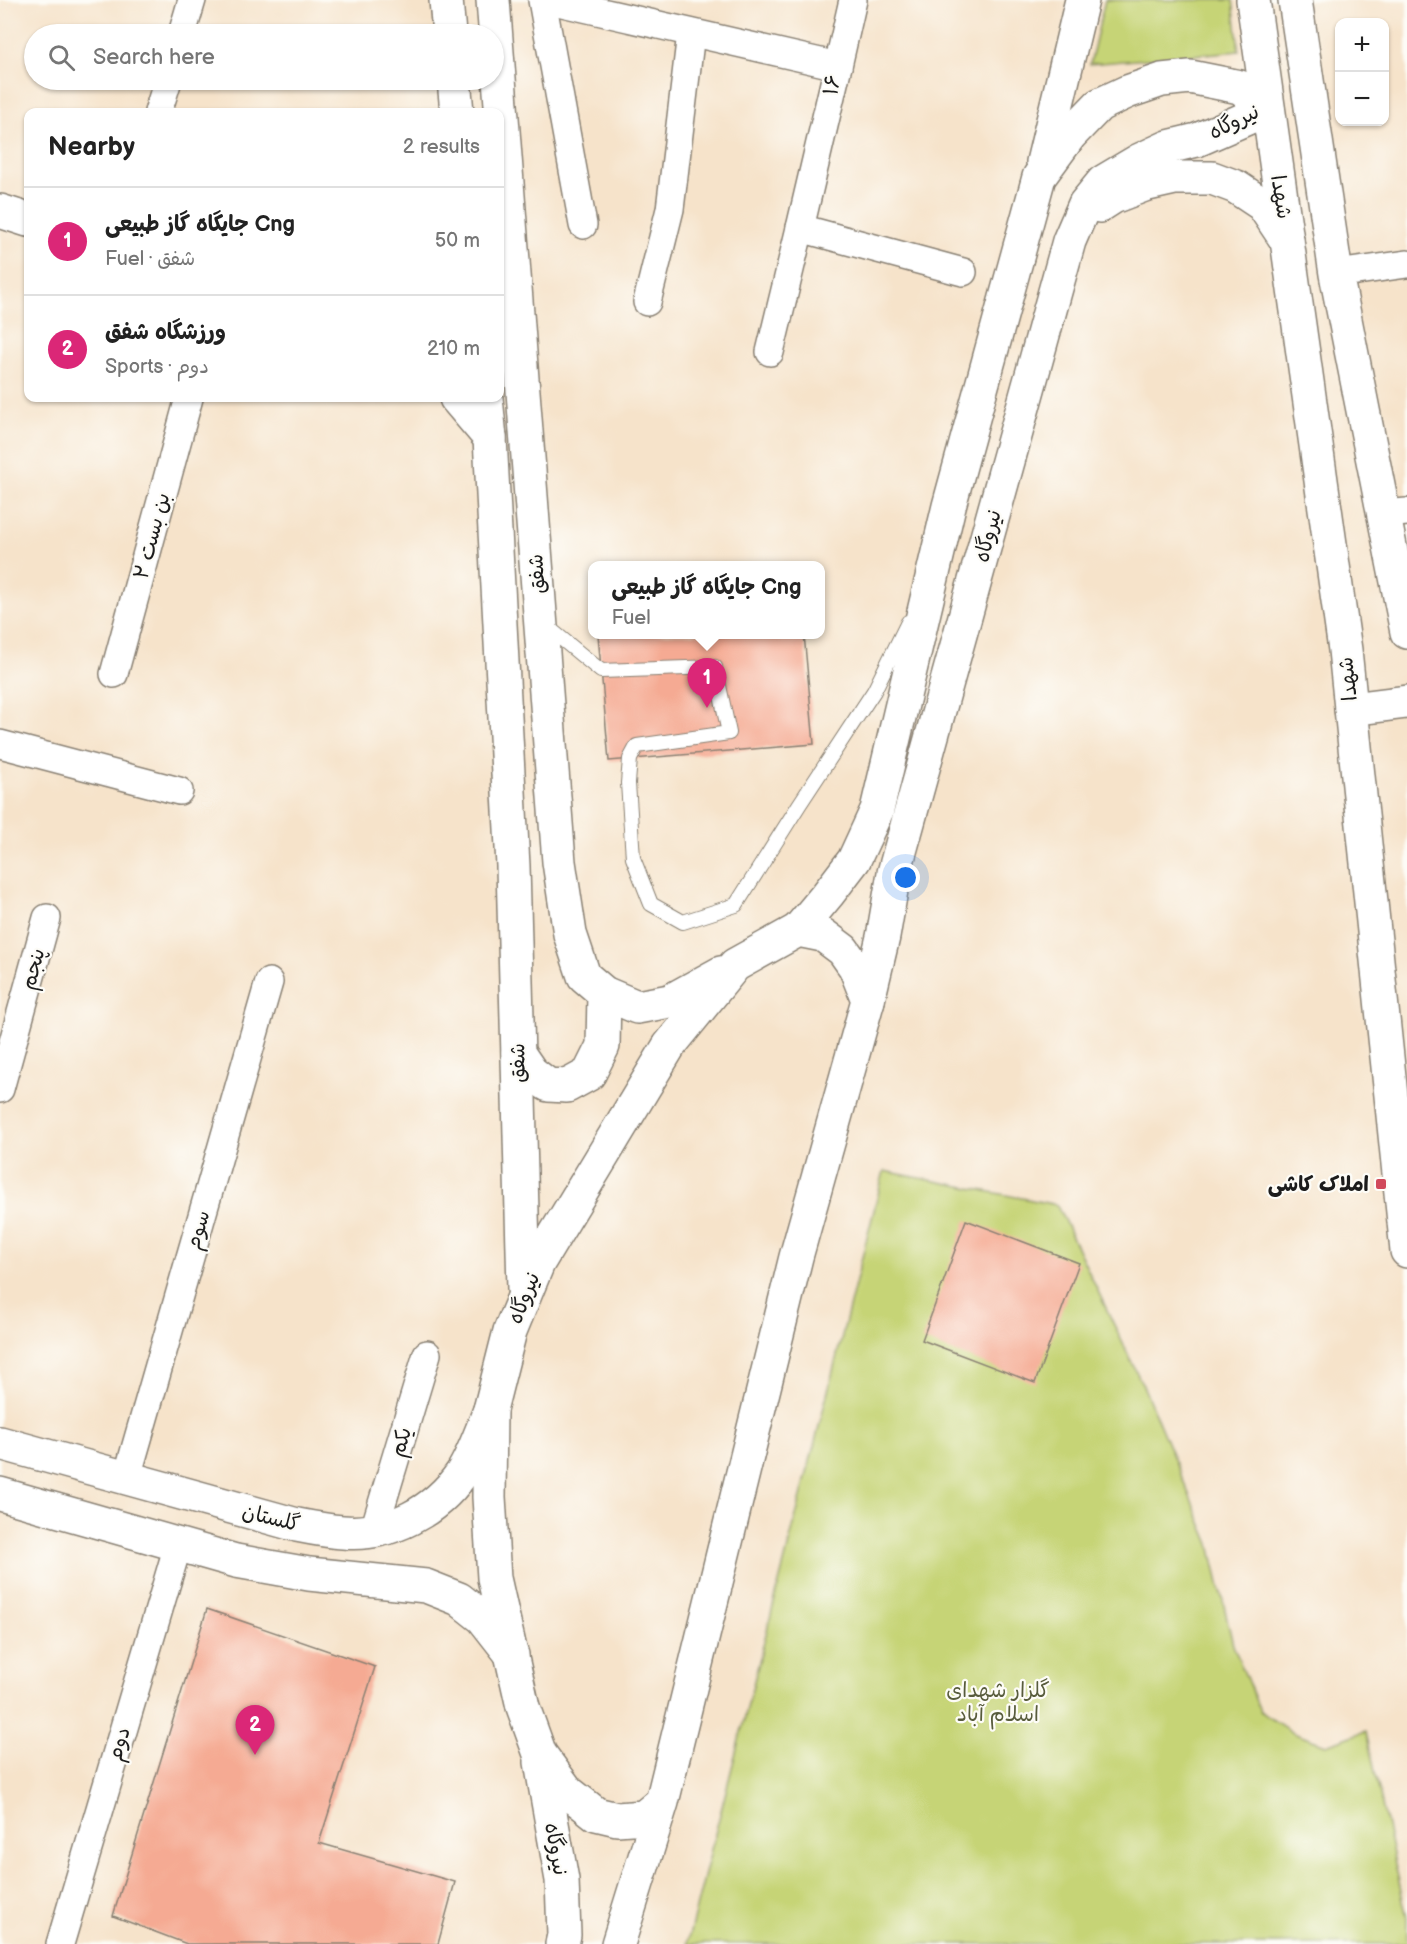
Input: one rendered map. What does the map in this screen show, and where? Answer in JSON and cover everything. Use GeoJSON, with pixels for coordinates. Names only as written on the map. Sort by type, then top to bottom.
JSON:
{"type":"FeatureCollection","features":[{"type":"Feature","properties":{"kind":"main road"},"geometry":{"type":"LineString","coordinates":[[446,0],[448,24]]}},
{"type":"Feature","properties":{"kind":"main road","name":"شفق"},"geometry":{"type":"LineString","coordinates":[[493,0],[495,24]]}},
{"type":"Feature","properties":{"kind":"main road"},"geometry":{"type":"LineString","coordinates":[[1039,177],[1082,0]]}},
{"type":"Feature","properties":{"kind":"main road","name":"شهدا"},"geometry":{"type":"LineString","coordinates":[[1253,0],[1345,650],[1407,1251]]}},
{"type":"Feature","properties":{"kind":"main road","name":"شهدا"},"geometry":{"type":"LineString","coordinates":[[1295,0],[1336,274],[1395,513],[1407,632]]}},
{"type":"Feature","properties":{"kind":"main road","name":"نیروگاه"},"geometry":{"type":"LineString","coordinates":[[562,1944],[564,1935],[562,1880],[540,1754],[524,1707],[494,1578],[489,1497],[490,1410],[510,1331],[538,1263],[669,1046],[735,965],[798,930],[854,860],[877,810],[952,494],[1039,177],[1070,135],[1099,105],[1127,92],[1162,80],[1190,77],[1240,87],[1268,109],[1197,140],[1168,147],[1140,160],[1103,182],[1085,204],[1069,241],[894,873],[884,937],[796,1257],[662,1802],[618,1944]]}},
{"type":"Feature","properties":{"kind":"main road"},"geometry":{"type":"LineString","coordinates":[[455,90],[457,108]]}},
{"type":"Feature","properties":{"kind":"main road","name":"شفق"},"geometry":{"type":"LineString","coordinates":[[500,90],[501,108]]}},
{"type":"Feature","properties":{"kind":"main road"},"geometry":{"type":"LineString","coordinates":[[1268,109],[1311,104]]}},
{"type":"Feature","properties":{"kind":"main road","name":"شفق"},"geometry":{"type":"LineString","coordinates":[[504,143],[559,862],[570,934],[584,976],[604,993],[637,1008],[670,1001],[735,965]]}},
{"type":"Feature","properties":{"kind":"main road"},"geometry":{"type":"LineString","coordinates":[[1076,222],[1113,197],[1144,185],[1175,178],[1212,178],[1236,187],[1263,205],[1287,241]]}},
{"type":"Feature","properties":{"kind":"main road"},"geometry":{"type":"LineString","coordinates":[[0,211],[24,219]]}},
{"type":"Feature","properties":{"kind":"main road"},"geometry":{"type":"LineString","coordinates":[[459,402],[490,438]]}},
{"type":"Feature","properties":{"kind":"main road","name":"شفق"},"geometry":{"type":"LineString","coordinates":[[486,402],[513,866],[524,1297]]}},
{"type":"Feature","properties":{"kind":"main road"},"geometry":{"type":"LineString","coordinates":[[1351,709],[1407,702]]}},
{"type":"Feature","properties":{"kind":"main road"},"geometry":{"type":"LineString","coordinates":[[854,860],[854,867],[859,877],[869,883],[881,884],[891,878],[894,873]]}},
{"type":"Feature","properties":{"kind":"main road"},"geometry":{"type":"LineString","coordinates":[[798,930],[824,935],[843,950],[855,967],[868,999]]}},
{"type":"Feature","properties":{"kind":"main road"},"geometry":{"type":"LineString","coordinates":[[518,1053],[531,1072],[548,1084],[567,1086],[589,1074],[603,1046],[604,993]]}},
{"type":"Feature","properties":{"kind":"main road","name":"گلستان"},"geometry":{"type":"LineString","coordinates":[[0,1443],[297,1525],[344,1533],[374,1530],[411,1520],[441,1498],[463,1472],[490,1410]]}},
{"type":"Feature","properties":{"kind":"main road"},"geometry":{"type":"LineString","coordinates":[[0,1494],[236,1561],[309,1574],[426,1586],[459,1599],[483,1618],[512,1655]]}},
{"type":"Feature","properties":{"kind":"main road","name":"نیروگاه"},"geometry":{"type":"LineString","coordinates":[[540,1754],[568,1792],[596,1814],[617,1819],[644,1817],[662,1802]]}},
{"type":"Feature","properties":{"kind":"street"},"geometry":{"type":"LineString","coordinates":[[185,24],[192,0]]}},
{"type":"Feature","properties":{"kind":"street"},"geometry":{"type":"LineString","coordinates":[[542,0],[583,225]]}},
{"type":"Feature","properties":{"kind":"street","name":"۱۶"},"geometry":{"type":"LineString","coordinates":[[549,0],[631,9],[691,33],[838,66],[770,352]]}},
{"type":"Feature","properties":{"kind":"street"},"geometry":{"type":"LineString","coordinates":[[838,66],[853,0]]}},
{"type":"Feature","properties":{"kind":"street"},"geometry":{"type":"LineString","coordinates":[[646,302],[670,209],[691,33]]}},
{"type":"Feature","properties":{"kind":"street"},"geometry":{"type":"LineString","coordinates":[[159,108],[165,90]]}},
{"type":"Feature","properties":{"kind":"street"},"geometry":{"type":"LineString","coordinates":[[800,228],[963,272]]}},
{"type":"Feature","properties":{"kind":"street"},"geometry":{"type":"LineString","coordinates":[[1336,274],[1407,264]]}},
{"type":"Feature","properties":{"kind":"street","name":"بن بست ۲"},"geometry":{"type":"LineString","coordinates":[[114,674],[188,402]]}},
{"type":"Feature","properties":{"kind":"street"},"geometry":{"type":"LineString","coordinates":[[0,744],[179,791]]}},
{"type":"Feature","properties":{"kind":"street","name":"پنجم"},"geometry":{"type":"LineString","coordinates":[[0,1089],[47,918]]}},
{"type":"Feature","properties":{"kind":"street","name":"سوم"},"geometry":{"type":"LineString","coordinates":[[127,1478],[269,982]]}},
{"type":"Feature","properties":{"kind":"street","name":"یکم"},"geometry":{"type":"LineString","coordinates":[[374,1530],[427,1354]]}},
{"type":"Feature","properties":{"kind":"street","name":"دوم"},"geometry":{"type":"LineString","coordinates":[[60,1944],[178,1545]]}},
{"type":"Feature","properties":{"kind":"lane"},"geometry":{"type":"LineString","coordinates":[[541,622],[602,671],[715,666],[729,733],[637,746],[630,759],[628,783],[633,858],[651,904],[683,922],[736,905],[874,691],[933,572]]}},
{"type":"Feature","properties":{"kind":"green space"},"geometry":{"type":"Polygon","coordinates":[[[1105,0],[1233,0],[1239,51],[1090,64],[1105,0]]]}},
{"type":"Feature","properties":{"kind":"green space","name":"گلزار شهدای اسلام آباد"},"geometry":{"type":"Polygon","coordinates":[[[884,1171],[1057,1205],[1145,1390],[1210,1544],[1233,1645],[1260,1711],[1293,1733],[1326,1745],[1366,1731],[1407,1918],[1407,1944],[687,1944],[884,1171]]]}},
{"type":"Feature","properties":{"kind":"building"},"geometry":{"type":"Polygon","coordinates":[[[598,639],[804,639],[814,744],[609,761],[598,639]]]}},
{"type":"Feature","properties":{"kind":"building"},"geometry":{"type":"Polygon","coordinates":[[[966,1220],[1079,1263],[1035,1383],[922,1340],[966,1220]]]}},
{"type":"Feature","properties":{"kind":"building"},"geometry":{"type":"Polygon","coordinates":[[[207,1609],[375,1667],[319,1843],[455,1882],[438,1944],[187,1944],[113,1916],[207,1609]]]}},
{"type":"Feature","properties":{"kind":"place","name":"جایگاه گاز طبیعی Cng"},"geometry":{"type":"Point","coordinates":[707,708]}},
{"type":"Feature","properties":{"kind":"place","name":"املاک کاشی"},"geometry":{"type":"Point","coordinates":[1381,1184]}},
{"type":"Feature","properties":{"kind":"place","name":"ورزشگاه شفق"},"geometry":{"type":"Point","coordinates":[255,1755]}}]}
